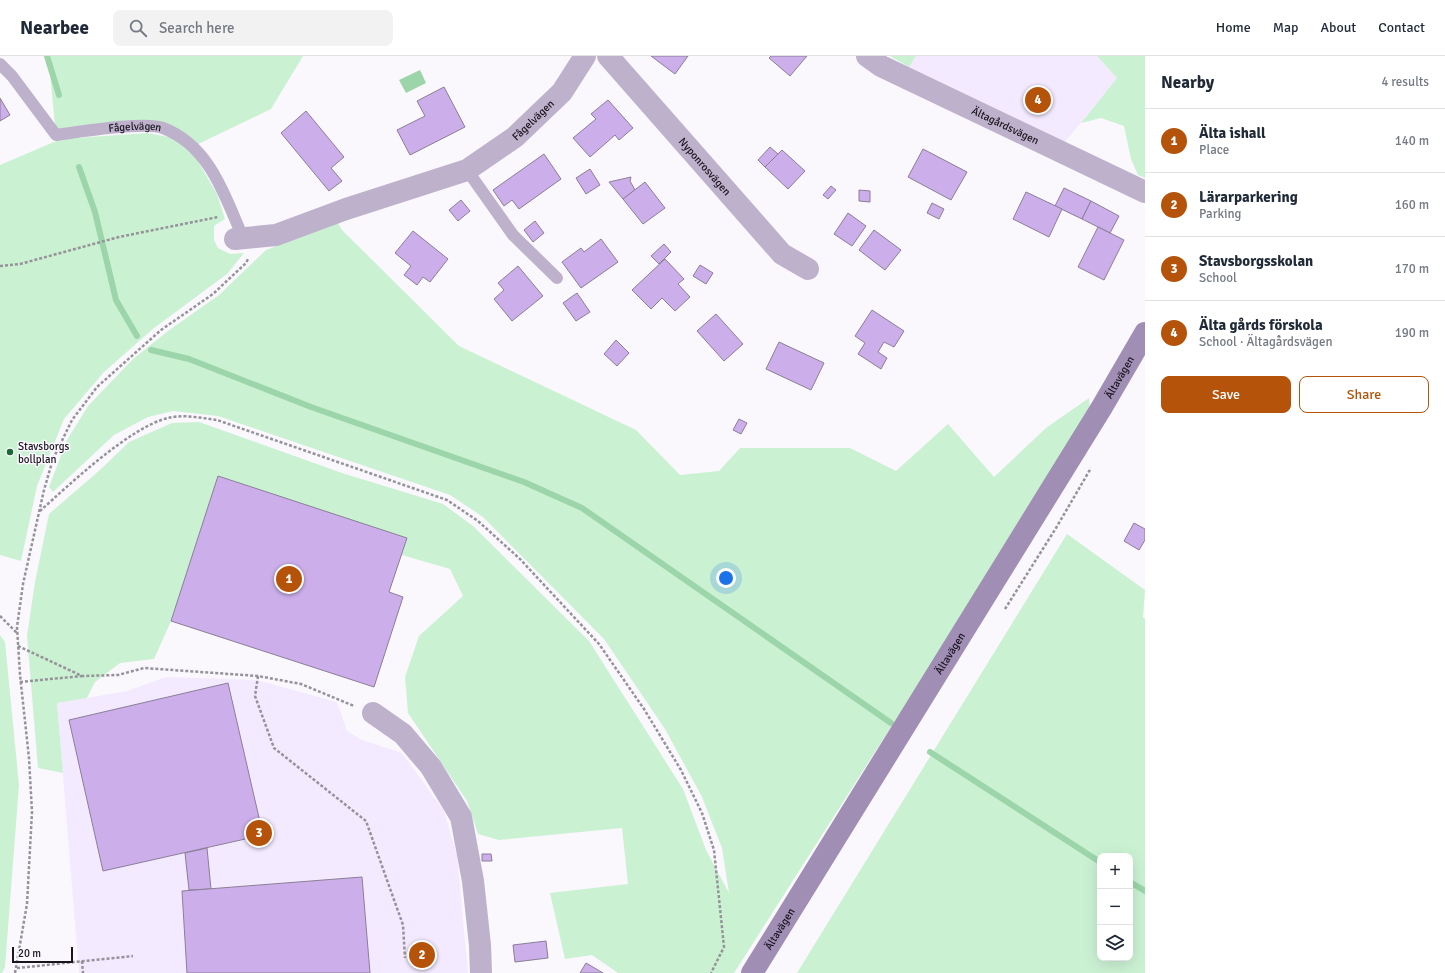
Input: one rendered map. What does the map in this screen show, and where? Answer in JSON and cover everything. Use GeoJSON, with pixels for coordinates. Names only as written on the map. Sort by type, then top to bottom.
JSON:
{"type":"FeatureCollection","features":[{"type":"Feature","properties":{"kind":"main road","name":"Ältavägen"},"geometry":{"type":"LineString","coordinates":[[752,973],[1102,408],[1145,333]]}},
{"type":"Feature","properties":{"kind":"street","name":"Fågelvägen"},"geometry":{"type":"LineString","coordinates":[[246,238],[276,235],[346,209],[467,170],[515,137],[562,92],[585,56]]}},
{"type":"Feature","properties":{"kind":"street","name":"Nyponrosvägen"},"geometry":{"type":"LineString","coordinates":[[608,56],[782,254],[808,269]]}},
{"type":"Feature","properties":{"kind":"street","name":"Ältagårdsvägen"},"geometry":{"type":"LineString","coordinates":[[867,56],[881,66],[1145,192]]}},
{"type":"Feature","properties":{"kind":"street"},"geometry":{"type":"LineString","coordinates":[[372,713],[404,734],[431,767],[461,817],[473,881],[481,973]]}},
{"type":"Feature","properties":{"kind":"lane","name":"Fågelvägen"},"geometry":{"type":"LineString","coordinates":[[0,64],[12,76],[56,135],[101,129],[162,127],[182,139],[204,157],[220,183],[234,216],[246,238]]}},
{"type":"Feature","properties":{"kind":"lane"},"geometry":{"type":"LineString","coordinates":[[467,170],[513,235],[557,278]]}},
{"type":"Feature","properties":{"kind":"path"},"geometry":{"type":"LineString","coordinates":[[0,266],[20,264],[119,237],[211,217],[234,216]]}},
{"type":"Feature","properties":{"kind":"path"},"geometry":{"type":"LineString","coordinates":[[15,973],[27,904],[32,812],[29,758],[20,682],[17,634],[23,584],[53,459],[72,420],[97,387],[161,330],[218,289],[246,263],[246,238]]}},
{"type":"Feature","properties":{"kind":"path"},"geometry":{"type":"LineString","coordinates":[[40,511],[135,432],[168,418],[191,417],[217,420],[447,500],[472,517],[520,559],[599,644],[644,709],[681,770],[702,813],[714,850],[724,947],[711,973]]}},
{"type":"Feature","properties":{"kind":"path"},"geometry":{"type":"LineString","coordinates":[[0,616],[17,634]]}},
{"type":"Feature","properties":{"kind":"path"},"geometry":{"type":"LineString","coordinates":[[17,646],[82,676]]}},
{"type":"Feature","properties":{"kind":"path"},"geometry":{"type":"LineString","coordinates":[[20,682],[82,676],[118,675],[144,668],[258,676],[301,684],[372,713]]}},
{"type":"Feature","properties":{"kind":"path"},"geometry":{"type":"LineString","coordinates":[[258,676],[255,696],[274,748],[366,821],[403,925],[405,958]]}},
{"type":"Feature","properties":{"kind":"path"},"geometry":{"type":"LineString","coordinates":[[17,968],[133,956]]}},
{"type":"Feature","properties":{"kind":"path"},"geometry":{"type":"LineString","coordinates":[[82,961],[83,973]]}},
{"type":"Feature","properties":{"kind":"shaded area"},"geometry":{"type":"Polygon","coordinates":[[[46,56],[303,56],[271,109],[192,147],[162,127],[56,135],[49,64],[46,56]]]}},
{"type":"Feature","properties":{"kind":"shaded area"},"geometry":{"type":"Polygon","coordinates":[[[890,56],[916,56],[909,67],[890,56]]]}},
{"type":"Feature","properties":{"kind":"shaded area"},"geometry":{"type":"Polygon","coordinates":[[[916,56],[1097,56],[1117,78],[1065,142],[909,67],[916,56]]]}},
{"type":"Feature","properties":{"kind":"shaded area"},"geometry":{"type":"Polygon","coordinates":[[[1097,56],[1145,56],[1145,178],[1138,175],[1131,159],[1124,126],[1101,118],[1081,123],[1117,78],[1097,56]]]}},
{"type":"Feature","properties":{"kind":"shaded area"},"geometry":{"type":"Polygon","coordinates":[[[420,70],[426,83],[406,93],[399,80],[420,70]]]}},
{"type":"Feature","properties":{"kind":"shaded area"},"geometry":{"type":"Polygon","coordinates":[[[148,133],[173,138],[196,158],[217,194],[225,219],[214,226],[214,240],[218,248],[230,254],[244,253],[227,274],[154,328],[104,372],[64,419],[37,486],[21,561],[0,555],[0,165],[61,139],[148,133]]]}},
{"type":"Feature","properties":{"kind":"shaded area"},"geometry":{"type":"Polygon","coordinates":[[[338,223],[342,230],[459,346],[636,430],[680,475],[719,471],[740,448],[850,448],[896,471],[948,424],[994,477],[1046,428],[1089,398],[1090,415],[734,973],[618,973],[592,955],[565,959],[550,893],[628,884],[622,828],[499,840],[478,834],[467,801],[408,713],[405,677],[419,636],[463,596],[450,569],[402,555],[407,538],[218,477],[171,621],[154,659],[120,663],[95,682],[87,698],[57,703],[63,773],[38,768],[27,636],[35,582],[49,514],[100,470],[129,442],[172,423],[199,422],[342,473],[443,504],[473,526],[589,641],[683,789],[706,850],[729,893],[722,848],[702,797],[665,729],[604,639],[483,517],[450,495],[218,416],[173,411],[148,417],[114,435],[53,492],[49,487],[67,440],[88,406],[133,359],[168,331],[219,295],[266,250],[338,223]]]}},
{"type":"Feature","properties":{"kind":"shaded area"},"geometry":{"type":"Polygon","coordinates":[[[1067,534],[1145,590],[1143,617],[1145,619],[1145,973],[797,973],[1067,534]]]}},
{"type":"Feature","properties":{"kind":"shaded area"},"geometry":{"type":"Polygon","coordinates":[[[0,635],[5,642],[19,785],[5,967],[2,973],[0,973],[0,635]]]}},
{"type":"Feature","properties":{"kind":"shaded area"},"geometry":{"type":"Polygon","coordinates":[[[166,677],[257,680],[337,702],[347,731],[362,740],[402,753],[444,811],[457,855],[468,973],[79,973],[57,703],[127,691],[166,677]]]}},
{"type":"Feature","properties":{"kind":"building"},"geometry":{"type":"Polygon","coordinates":[[[651,56],[688,56],[675,74],[651,56]]]}},
{"type":"Feature","properties":{"kind":"building"},"geometry":{"type":"Polygon","coordinates":[[[771,56],[807,56],[790,76],[769,58],[771,56]]]}},
{"type":"Feature","properties":{"kind":"building"},"geometry":{"type":"Polygon","coordinates":[[[444,87],[465,127],[410,155],[397,130],[425,116],[417,101],[444,87]]]}},
{"type":"Feature","properties":{"kind":"building"},"geometry":{"type":"Polygon","coordinates":[[[0,98],[10,115],[0,121],[0,98]]]}},
{"type":"Feature","properties":{"kind":"building"},"geometry":{"type":"Polygon","coordinates":[[[608,100],[633,128],[619,140],[615,135],[590,157],[573,138],[596,119],[591,114],[608,100]]]}},
{"type":"Feature","properties":{"kind":"building"},"geometry":{"type":"Polygon","coordinates":[[[306,111],[344,157],[331,168],[342,181],[329,191],[281,133],[306,111]]]}},
{"type":"Feature","properties":{"kind":"building"},"geometry":{"type":"Polygon","coordinates":[[[770,147],[778,154],[765,167],[758,160],[770,147]]]}},
{"type":"Feature","properties":{"kind":"building"},"geometry":{"type":"Polygon","coordinates":[[[923,149],[967,172],[951,200],[908,177],[923,149]]]}},
{"type":"Feature","properties":{"kind":"building"},"geometry":{"type":"Polygon","coordinates":[[[782,150],[805,171],[788,189],[765,167],[782,150]]]}},
{"type":"Feature","properties":{"kind":"building"},"geometry":{"type":"Polygon","coordinates":[[[544,154],[561,179],[519,209],[512,200],[504,206],[493,190],[544,154]]]}},
{"type":"Feature","properties":{"kind":"building"},"geometry":{"type":"Polygon","coordinates":[[[590,169],[600,185],[586,194],[576,178],[590,169]]]}},
{"type":"Feature","properties":{"kind":"building"},"geometry":{"type":"Polygon","coordinates":[[[631,177],[630,181],[635,190],[623,199],[609,182],[631,177]]]}},
{"type":"Feature","properties":{"kind":"building"},"geometry":{"type":"Polygon","coordinates":[[[645,182],[665,208],[643,224],[623,199],[645,182]]]}},
{"type":"Feature","properties":{"kind":"building"},"geometry":{"type":"Polygon","coordinates":[[[831,186],[836,190],[828,199],[823,195],[831,186]]]}},
{"type":"Feature","properties":{"kind":"building"},"geometry":{"type":"Polygon","coordinates":[[[1064,188],[1091,201],[1082,219],[1055,206],[1064,188]]]}},
{"type":"Feature","properties":{"kind":"building"},"geometry":{"type":"Polygon","coordinates":[[[859,190],[870,191],[870,202],[859,201],[859,190]]]}},
{"type":"Feature","properties":{"kind":"building"},"geometry":{"type":"Polygon","coordinates":[[[1026,192],[1062,209],[1049,237],[1013,219],[1026,192]]]}},
{"type":"Feature","properties":{"kind":"building"},"geometry":{"type":"Polygon","coordinates":[[[461,200],[470,211],[458,221],[449,210],[461,200]]]}},
{"type":"Feature","properties":{"kind":"building"},"geometry":{"type":"Polygon","coordinates":[[[1091,201],[1119,216],[1110,233],[1082,219],[1091,201]]]}},
{"type":"Feature","properties":{"kind":"building"},"geometry":{"type":"Polygon","coordinates":[[[932,203],[944,209],[939,219],[927,213],[932,203]]]}},
{"type":"Feature","properties":{"kind":"building"},"geometry":{"type":"Polygon","coordinates":[[[848,213],[866,226],[852,246],[834,234],[848,213]]]}},
{"type":"Feature","properties":{"kind":"building"},"geometry":{"type":"Polygon","coordinates":[[[535,221],[544,233],[533,242],[524,230],[535,221]]]}},
{"type":"Feature","properties":{"kind":"building"},"geometry":{"type":"Polygon","coordinates":[[[1098,227],[1124,240],[1104,280],[1078,267],[1098,227]]]}},
{"type":"Feature","properties":{"kind":"building"},"geometry":{"type":"Polygon","coordinates":[[[874,230],[901,250],[885,270],[859,250],[874,230]]]}},
{"type":"Feature","properties":{"kind":"building"},"geometry":{"type":"Polygon","coordinates":[[[413,231],[448,259],[430,282],[423,277],[417,285],[404,275],[411,266],[395,253],[413,231]]]}},
{"type":"Feature","properties":{"kind":"building"},"geometry":{"type":"Polygon","coordinates":[[[601,239],[618,262],[581,288],[562,262],[581,248],[584,252],[601,239]]]}},
{"type":"Feature","properties":{"kind":"building"},"geometry":{"type":"Polygon","coordinates":[[[664,244],[671,252],[659,264],[651,256],[664,244]]]}},
{"type":"Feature","properties":{"kind":"building"},"geometry":{"type":"Polygon","coordinates":[[[665,259],[684,279],[678,284],[690,297],[675,311],[662,298],[651,309],[632,290],[665,259]]]}},
{"type":"Feature","properties":{"kind":"building"},"geometry":{"type":"Polygon","coordinates":[[[700,265],[713,273],[706,284],[693,276],[700,265]]]}},
{"type":"Feature","properties":{"kind":"building"},"geometry":{"type":"Polygon","coordinates":[[[518,266],[543,296],[512,321],[494,299],[504,290],[498,283],[518,266]]]}},
{"type":"Feature","properties":{"kind":"building"},"geometry":{"type":"Polygon","coordinates":[[[577,293],[590,312],[576,321],[563,303],[577,293]]]}},
{"type":"Feature","properties":{"kind":"building"},"geometry":{"type":"Polygon","coordinates":[[[872,310],[904,331],[894,347],[884,342],[878,352],[887,358],[881,369],[858,354],[865,343],[855,336],[872,310]]]}},
{"type":"Feature","properties":{"kind":"building"},"geometry":{"type":"Polygon","coordinates":[[[716,314],[743,344],[724,361],[697,331],[716,314]]]}},
{"type":"Feature","properties":{"kind":"building"},"geometry":{"type":"Polygon","coordinates":[[[616,340],[629,353],[617,366],[604,354],[616,340]]]}},
{"type":"Feature","properties":{"kind":"building"},"geometry":{"type":"Polygon","coordinates":[[[779,342],[824,363],[811,390],[766,369],[779,342]]]}},
{"type":"Feature","properties":{"kind":"building"},"geometry":{"type":"Polygon","coordinates":[[[739,419],[747,423],[741,434],[733,430],[739,419]]]}},
{"type":"Feature","properties":{"kind":"building"},"geometry":{"type":"Polygon","coordinates":[[[218,476],[407,538],[389,592],[403,597],[374,687],[171,621],[218,476]]]}},
{"type":"Feature","properties":{"kind":"building"},"geometry":{"type":"Polygon","coordinates":[[[1134,523],[1145,529],[1145,540],[1139,550],[1124,541],[1134,523]]]}},
{"type":"Feature","properties":{"kind":"building"},"geometry":{"type":"Polygon","coordinates":[[[228,683],[263,835],[103,871],[69,720],[228,683]]]}},
{"type":"Feature","properties":{"kind":"building"},"geometry":{"type":"Polygon","coordinates":[[[207,848],[211,889],[189,890],[185,853],[207,848]]]}},
{"type":"Feature","properties":{"kind":"building"},"geometry":{"type":"Polygon","coordinates":[[[482,854],[491,854],[492,861],[482,861],[482,854]]]}},
{"type":"Feature","properties":{"kind":"building"},"geometry":{"type":"Polygon","coordinates":[[[362,877],[370,973],[187,973],[182,891],[362,877]]]}},
{"type":"Feature","properties":{"kind":"building"},"geometry":{"type":"Polygon","coordinates":[[[546,941],[548,958],[515,962],[513,945],[546,941]]]}},
{"type":"Feature","properties":{"kind":"building"},"geometry":{"type":"Polygon","coordinates":[[[586,963],[603,973],[580,973],[586,963]]]}},
{"type":"Feature","properties":{"kind":"waterway"},"geometry":{"type":"LineString","coordinates":[[47,56],[59,95]]}},
{"type":"Feature","properties":{"kind":"waterway"},"geometry":{"type":"LineString","coordinates":[[79,167],[95,212],[116,300],[137,336]]}},
{"type":"Feature","properties":{"kind":"waterway"},"geometry":{"type":"LineString","coordinates":[[151,350],[189,359],[311,407],[524,482],[582,508],[891,723]]}},
{"type":"Feature","properties":{"kind":"waterway"},"geometry":{"type":"LineString","coordinates":[[930,752],[1097,860]]}},
{"type":"Feature","properties":{"kind":"waterway"},"geometry":{"type":"LineString","coordinates":[[1133,884],[1145,891]]}},
{"type":"Feature","properties":{"kind":"place","name":"Älta gårds förskola"},"geometry":{"type":"Point","coordinates":[1038,100]}},
{"type":"Feature","properties":{"kind":"place","name":"Stavsborgs bollplan"},"geometry":{"type":"Point","coordinates":[10,452]}},
{"type":"Feature","properties":{"kind":"place","name":"Älta ishall"},"geometry":{"type":"Point","coordinates":[289,579]}},
{"type":"Feature","properties":{"kind":"place","name":"Stavsborgsskolan"},"geometry":{"type":"Point","coordinates":[259,833]}},
{"type":"Feature","properties":{"kind":"place","name":"Lärarparkering"},"geometry":{"type":"Point","coordinates":[422,955]}}]}
